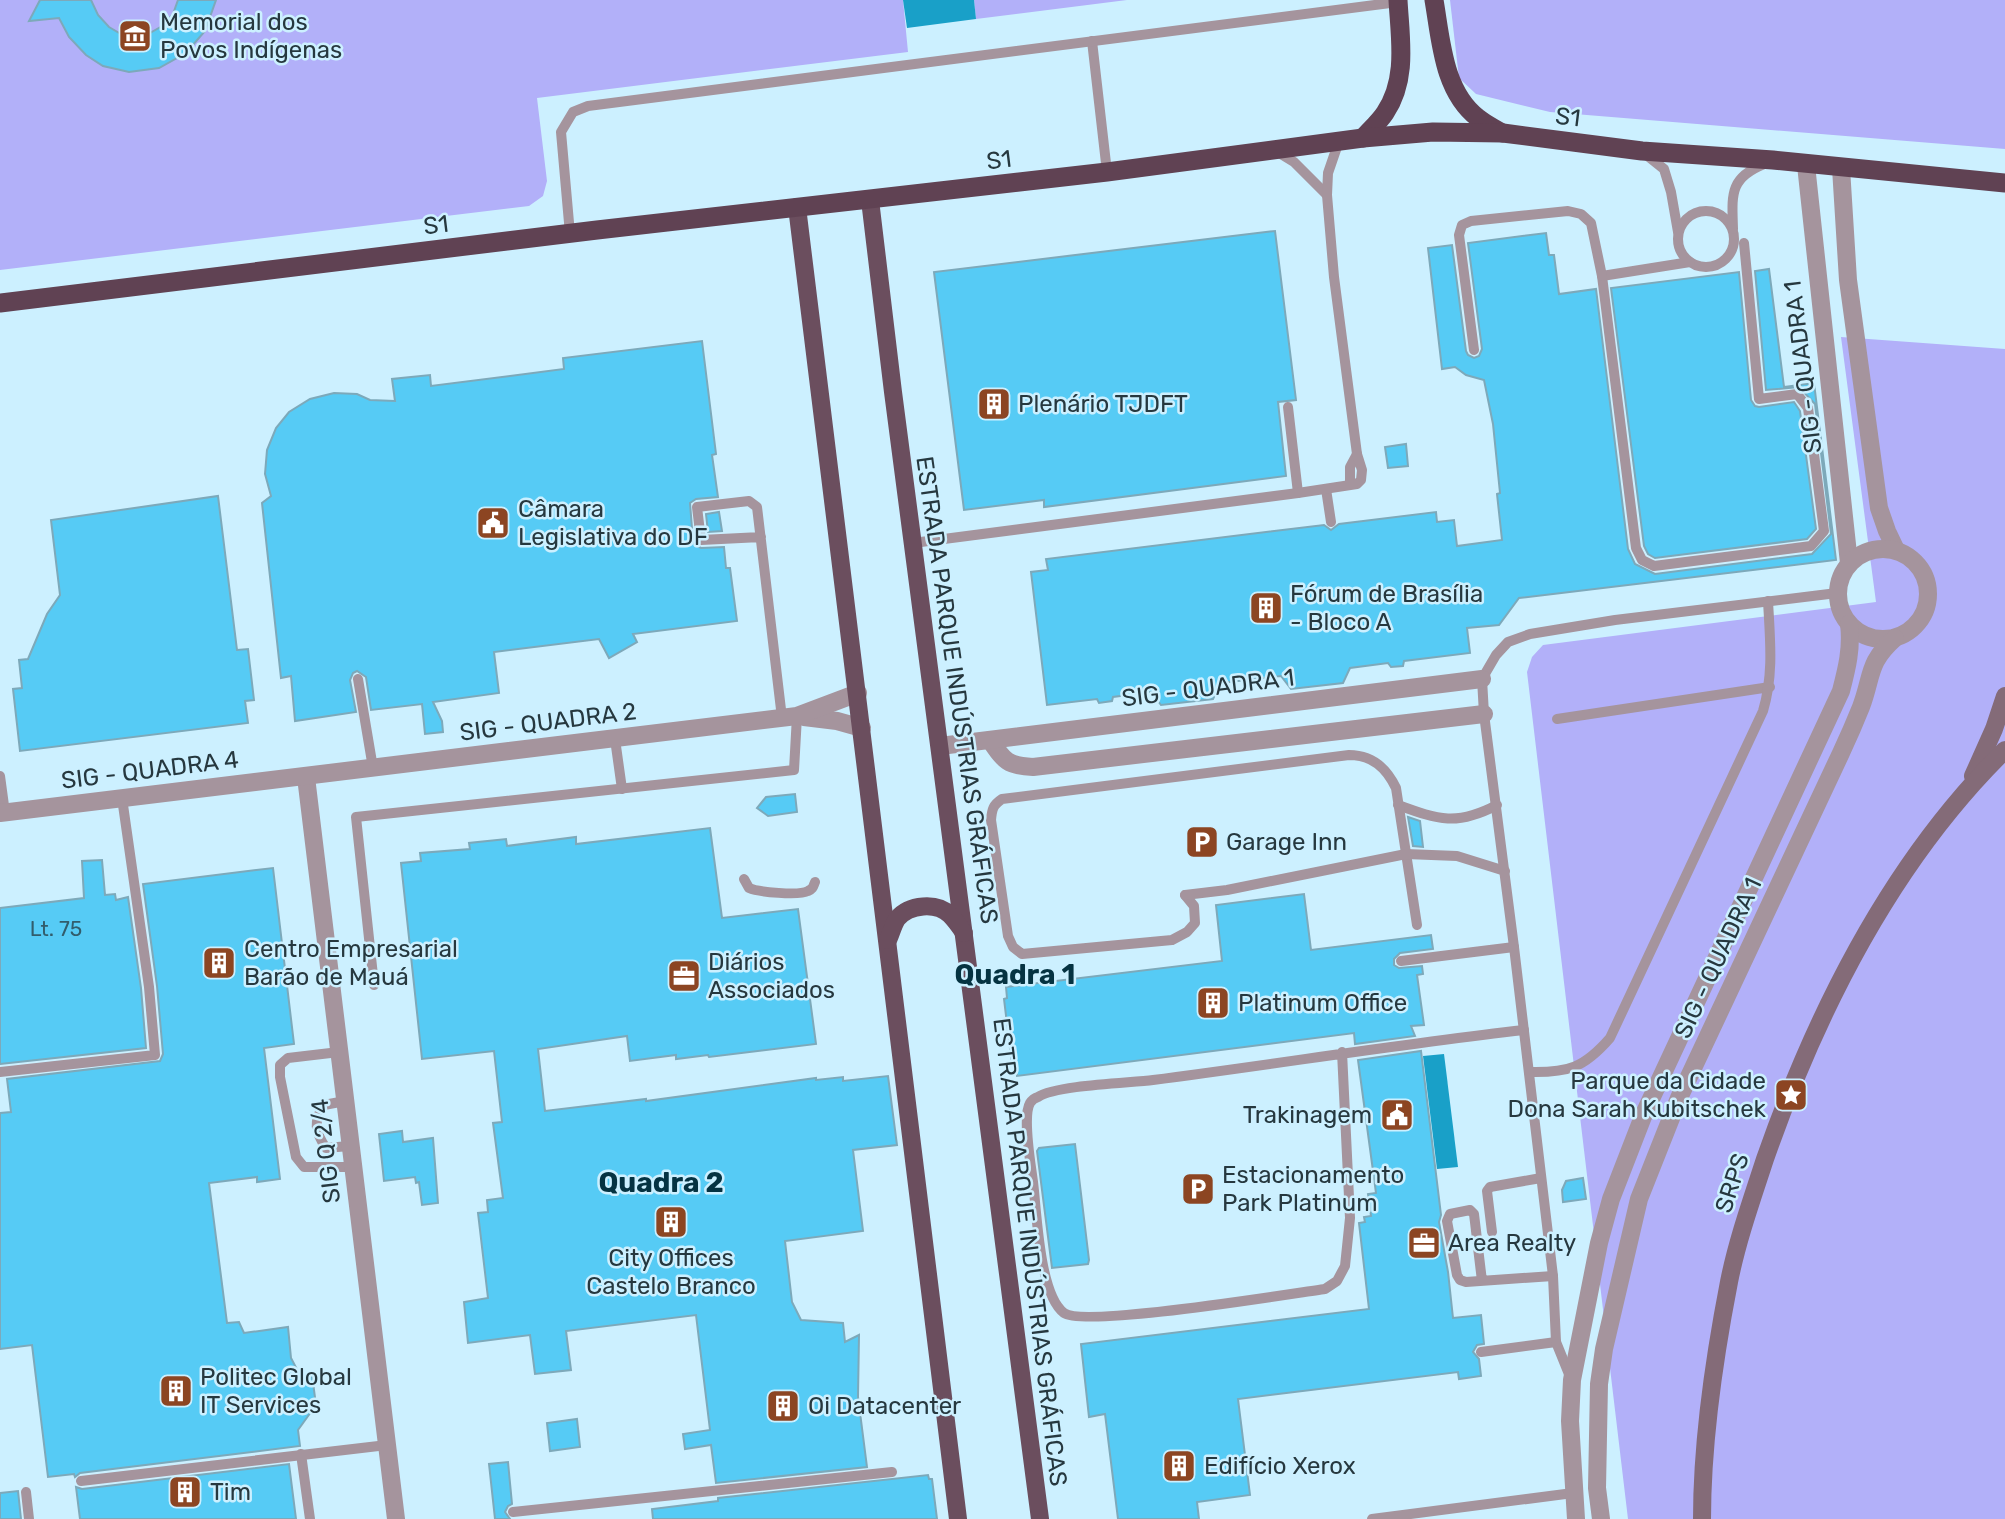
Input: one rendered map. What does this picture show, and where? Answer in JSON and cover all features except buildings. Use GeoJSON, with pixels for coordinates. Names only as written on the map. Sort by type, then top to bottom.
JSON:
{"type":"FeatureCollection","features":[{"type":"Feature","properties":{"kind":"highway"},"geometry":{"type":"LineString","coordinates":[[1434,0],[1442,47],[1454,88],[1463,103],[1478,118],[1503,133]]}},
{"type":"Feature","properties":{"kind":"highway"},"geometry":{"type":"LineString","coordinates":[[1363,138],[1385,112],[1401,74],[1398,1]]}},
{"type":"Feature","properties":{"kind":"highway","name":"S1"},"geometry":{"type":"LineString","coordinates":[[0,303],[1107,172],[1363,138],[1433,132],[1503,133],[1642,151],[1773,160],[2005,183]]}},
{"type":"Feature","properties":{"kind":"main road","name":"ESTRADA PARQUE INDÚSTRIAS GRÁFICAS"},"geometry":{"type":"LineString","coordinates":[[870,200],[1040,1519]]}},
{"type":"Feature","properties":{"kind":"main road"},"geometry":{"type":"LineString","coordinates":[[797,207],[958,1519]]}},
{"type":"Feature","properties":{"kind":"main road","name":"SRPS"},"geometry":{"type":"LineString","coordinates":[[1969,786],[2005,696]]}},
{"type":"Feature","properties":{"kind":"main road","name":"SRPS"},"geometry":{"type":"LineString","coordinates":[[1702,1519],[1711,1392],[1729,1279],[1756,1186],[1782,1112],[1818,1025],[1910,862],[1969,786],[2005,750]]}},
{"type":"Feature","properties":{"kind":"main road"},"geometry":{"type":"LineString","coordinates":[[887,941],[898,918],[911,909],[924,906],[937,907],[949,913],[964,933]]}},
{"type":"Feature","properties":{"kind":"street","name":"SIG - QUADRA 1"},"geometry":{"type":"LineString","coordinates":[[1806,165],[1849,563]]}},
{"type":"Feature","properties":{"kind":"street"},"geometry":{"type":"LineString","coordinates":[[1841,168],[1848,279],[1879,508],[1886,531],[1896,550]]}},
{"type":"Feature","properties":{"kind":"street"},"geometry":{"type":"LineString","coordinates":[[1880,548],[1896,550],[1911,557],[1922,570],[1928,586],[1928,602],[1922,618],[1910,630],[1895,638],[1878,639],[1862,634],[1849,624],[1840,610],[1837,593],[1840,577],[1849,563],[1863,553],[1880,548]]}},
{"type":"Feature","properties":{"kind":"street","name":"SIG - QUADRA 1"},"geometry":{"type":"LineString","coordinates":[[1576,1519],[1570,1421],[1572,1380],[1599,1243],[1624,1162],[1841,691],[1850,659],[1849,624]]}},
{"type":"Feature","properties":{"kind":"street","name":"SIG - QUADRA 1"},"geometry":{"type":"LineString","coordinates":[[1601,1519],[1597,1476],[1599,1384],[1639,1199],[1679,1098],[1841,754],[1862,704],[1877,656],[1895,638]]}},
{"type":"Feature","properties":{"kind":"street","name":"SIG - QUADRA 1"},"geometry":{"type":"LineString","coordinates":[[940,746],[1482,679]]}},
{"type":"Feature","properties":{"kind":"street","name":"SIG - QUADRA 2"},"geometry":{"type":"LineString","coordinates":[[790,717],[858,693]]}},
{"type":"Feature","properties":{"kind":"street"},"geometry":{"type":"LineString","coordinates":[[990,740],[1006,762],[1016,766],[1033,766],[1484,714]]}},
{"type":"Feature","properties":{"kind":"street","name":"SIG - QUADRA 2"},"geometry":{"type":"LineString","coordinates":[[306,777],[790,717],[838,721],[862,728]]}},
{"type":"Feature","properties":{"kind":"street","name":"SIG - QUADRA 4"},"geometry":{"type":"LineString","coordinates":[[2,813],[306,777]]}},
{"type":"Feature","properties":{"kind":"street","name":"SIG Q 2/4"},"geometry":{"type":"LineString","coordinates":[[306,777],[396,1519]]}},
{"type":"Feature","properties":{"kind":"lane"},"geometry":{"type":"LineString","coordinates":[[570,234],[561,132],[573,112],[588,106],[1398,1]]}},
{"type":"Feature","properties":{"kind":"lane"},"geometry":{"type":"LineString","coordinates":[[1091,41],[1107,172]]}},
{"type":"Feature","properties":{"kind":"lane"},"geometry":{"type":"LineString","coordinates":[[913,543],[1298,494],[1357,484],[1362,480],[1334,276],[1327,195],[1328,173],[1339,141]]}},
{"type":"Feature","properties":{"kind":"lane"},"geometry":{"type":"LineString","coordinates":[[1275,150],[1294,162],[1327,195]]}},
{"type":"Feature","properties":{"kind":"lane"},"geometry":{"type":"LineString","coordinates":[[1642,151],[1664,169],[1671,192],[1679,249],[1690,262]]}},
{"type":"Feature","properties":{"kind":"lane"},"geometry":{"type":"LineString","coordinates":[[1602,276],[1690,262],[1704,267],[1718,265],[1729,256],[1734,242],[1732,191],[1747,171],[1773,160]]}},
{"type":"Feature","properties":{"kind":"lane"},"geometry":{"type":"LineString","coordinates":[[1678,232],[1685,219],[1697,211],[1711,210],[1724,217],[1733,229]]}},
{"type":"Feature","properties":{"kind":"lane"},"geometry":{"type":"LineString","coordinates":[[1474,350],[1459,235],[1462,225],[1471,221],[1568,211],[1581,214],[1591,223],[1602,276],[1636,548],[1642,559],[1654,566],[1811,546],[1824,531],[1808,408],[1797,394],[1759,399],[1744,243]]}},
{"type":"Feature","properties":{"kind":"lane"},"geometry":{"type":"LineString","coordinates":[[1288,407],[1298,494]]}},
{"type":"Feature","properties":{"kind":"lane"},"geometry":{"type":"LineString","coordinates":[[1326,489],[1331,522]]}},
{"type":"Feature","properties":{"kind":"lane"},"geometry":{"type":"LineString","coordinates":[[373,985],[356,817],[794,770],[790,717],[757,507],[749,501],[696,507],[701,540],[761,537]]}},
{"type":"Feature","properties":{"kind":"lane"},"geometry":{"type":"LineString","coordinates":[[1482,679],[1496,655],[1508,642],[1530,635],[1615,620],[1837,593]]}},
{"type":"Feature","properties":{"kind":"lane"},"geometry":{"type":"LineString","coordinates":[[1529,1072],[1562,1072],[1574,1068],[1594,1057],[1610,1038],[1763,711],[1770,687],[1772,659],[1768,601]]}},
{"type":"Feature","properties":{"kind":"lane"},"geometry":{"type":"LineString","coordinates":[[358,679],[373,768]]}},
{"type":"Feature","properties":{"kind":"lane","name":"SIG - QUADRA 1"},"geometry":{"type":"LineString","coordinates":[[1482,679],[1484,714],[1553,1276],[1556,1342],[1572,1380]]}},
{"type":"Feature","properties":{"kind":"lane"},"geometry":{"type":"LineString","coordinates":[[1557,719],[1770,687]]}},
{"type":"Feature","properties":{"kind":"lane"},"geometry":{"type":"LineString","coordinates":[[615,739],[622,789]]}},
{"type":"Feature","properties":{"kind":"lane"},"geometry":{"type":"LineString","coordinates":[[1417,925],[1406,854],[1398,805],[1396,788],[1390,776],[1377,762],[1363,755],[1002,799],[992,810],[991,820],[1008,936],[1013,947],[1022,954],[1172,940],[1187,932],[1195,923],[1194,906],[1185,895],[1227,890],[1406,854],[1457,856],[1505,871]]}},
{"type":"Feature","properties":{"kind":"lane"},"geometry":{"type":"LineString","coordinates":[[0,776],[2,813]]}},
{"type":"Feature","properties":{"kind":"lane"},"geometry":{"type":"LineString","coordinates":[[0,1072],[155,1055],[149,987],[122,798]]}},
{"type":"Feature","properties":{"kind":"lane"},"geometry":{"type":"LineString","coordinates":[[1398,805],[1424,814],[1456,820],[1479,815],[1497,805]]}},
{"type":"Feature","properties":{"kind":"lane"},"geometry":{"type":"LineString","coordinates":[[744,879],[749,888],[762,892],[804,893],[811,890],[815,882]]}},
{"type":"Feature","properties":{"kind":"lane"},"geometry":{"type":"LineString","coordinates":[[1401,961],[1514,947]]}},
{"type":"Feature","properties":{"kind":"lane"},"geometry":{"type":"LineString","coordinates":[[1342,1052],[1350,1218],[1345,1266],[1337,1281],[1325,1289],[1124,1316],[1080,1318],[1065,1314],[1049,1291],[1029,1152],[1027,1116],[1030,1104],[1039,1096],[1056,1090],[1267,1066],[1342,1052],[1524,1030]]}},
{"type":"Feature","properties":{"kind":"lane"},"geometry":{"type":"LineString","coordinates":[[339,1052],[288,1058],[280,1065],[280,1077],[296,1157],[304,1167],[353,1167]]}},
{"type":"Feature","properties":{"kind":"lane"},"geometry":{"type":"LineString","coordinates":[[345,1101],[324,1105],[316,1116],[317,1134],[326,1148],[349,1146]]}},
{"type":"Feature","properties":{"kind":"lane"},"geometry":{"type":"LineString","coordinates":[[1492,1232],[1487,1191],[1490,1187],[1541,1178]]}},
{"type":"Feature","properties":{"kind":"lane"},"geometry":{"type":"LineString","coordinates":[[1482,1281],[1474,1214],[1470,1210],[1450,1214],[1447,1221],[1460,1280],[1466,1282],[1482,1281],[1553,1276]]}},
{"type":"Feature","properties":{"kind":"lane"},"geometry":{"type":"LineString","coordinates":[[1481,1352],[1556,1342]]}},
{"type":"Feature","properties":{"kind":"lane"},"geometry":{"type":"LineString","coordinates":[[80,1481],[387,1445]]}},
{"type":"Feature","properties":{"kind":"lane"},"geometry":{"type":"LineString","coordinates":[[301,1454],[310,1519]]}},
{"type":"Feature","properties":{"kind":"lane"},"geometry":{"type":"LineString","coordinates":[[513,1512],[892,1472]]}},
{"type":"Feature","properties":{"kind":"lane"},"geometry":{"type":"LineString","coordinates":[[26,1492],[29,1519]]}},
{"type":"Feature","properties":{"kind":"lane"},"geometry":{"type":"LineString","coordinates":[[1372,1519],[1573,1493]]}},
{"type":"Feature","properties":{"kind":"shaded area"},"geometry":{"type":"Polygon","coordinates":[[[0,0],[903,0],[908,52],[537,98],[547,181],[543,196],[529,206],[0,270],[0,0]]]}},
{"type":"Feature","properties":{"kind":"shaded area"},"geometry":{"type":"Polygon","coordinates":[[[903,0],[974,0],[976,19],[907,28],[903,0]]]}},
{"type":"Feature","properties":{"kind":"shaded area"},"geometry":{"type":"Polygon","coordinates":[[[974,0],[1127,0],[976,19],[974,0]]]}},
{"type":"Feature","properties":{"kind":"shaded area"},"geometry":{"type":"Polygon","coordinates":[[[1450,0],[2005,0],[2005,149],[1550,112],[1476,94],[1459,78],[1450,0]]]}},
{"type":"Feature","properties":{"kind":"shaded area","name":"Parque da Cidade Dona Sarah Kubitschek"},"geometry":{"type":"Polygon","coordinates":[[[1841,337],[2005,349],[2005,1519],[1628,1519],[1527,672],[1532,657],[1543,645],[1876,602],[1841,337]]]}},
{"type":"Feature","properties":{"kind":"shaded area"},"geometry":{"type":"Polygon","coordinates":[[[1444,1054],[1458,1167],[1437,1169],[1423,1056],[1444,1054]]]}},
{"type":"Feature","properties":{"kind":"place","name":"Memorial dos Povos Indígenas"},"geometry":{"type":"Point","coordinates":[135,36]}},
{"type":"Feature","properties":{"kind":"place","name":"Plenário TJDFT"},"geometry":{"type":"Point","coordinates":[994,404]}},
{"type":"Feature","properties":{"kind":"place","name":"Câmara Legislativa do DF"},"geometry":{"type":"Point","coordinates":[493,523]}},
{"type":"Feature","properties":{"kind":"place","name":"Fórum de Brasília - Bloco A"},"geometry":{"type":"Point","coordinates":[1266,608]}},
{"type":"Feature","properties":{"kind":"place","name":"Garage Inn"},"geometry":{"type":"Point","coordinates":[1202,842]}},
{"type":"Feature","properties":{"kind":"place","name":"Centro Empresarial Barão de Mauá"},"geometry":{"type":"Point","coordinates":[219,963]}},
{"type":"Feature","properties":{"kind":"place","name":"Diários Associados"},"geometry":{"type":"Point","coordinates":[684,976]}},
{"type":"Feature","properties":{"kind":"place","name":"Platinum Office"},"geometry":{"type":"Point","coordinates":[1213,1003]}},
{"type":"Feature","properties":{"kind":"place","name":"Parque da Cidade Dona Sarah Kubitschek"},"geometry":{"type":"Point","coordinates":[1791,1095]}},
{"type":"Feature","properties":{"kind":"place","name":"Trakinagem"},"geometry":{"type":"Point","coordinates":[1397,1115]}},
{"type":"Feature","properties":{"kind":"place","name":"Estacionamento Park Platinum"},"geometry":{"type":"Point","coordinates":[1198,1189]}},
{"type":"Feature","properties":{"kind":"place","name":"City Offices Castelo Branco"},"geometry":{"type":"Point","coordinates":[671,1222]}},
{"type":"Feature","properties":{"kind":"place","name":"Area Realty"},"geometry":{"type":"Point","coordinates":[1424,1243]}},
{"type":"Feature","properties":{"kind":"place","name":"Politec Global IT Services"},"geometry":{"type":"Point","coordinates":[176,1391]}},
{"type":"Feature","properties":{"kind":"place","name":"Oi Datacenter"},"geometry":{"type":"Point","coordinates":[783,1406]}},
{"type":"Feature","properties":{"kind":"place","name":"Edifício Xerox"},"geometry":{"type":"Point","coordinates":[1179,1466]}},
{"type":"Feature","properties":{"kind":"place","name":"Tim"},"geometry":{"type":"Point","coordinates":[185,1492]}},
{"type":"Feature","properties":{"kind":"district","name":"Quadra 1"},"geometry":{"type":"Point","coordinates":[1015,974]}},
{"type":"Feature","properties":{"kind":"district","name":"Quadra 2"},"geometry":{"type":"Point","coordinates":[661,1182]}}]}
